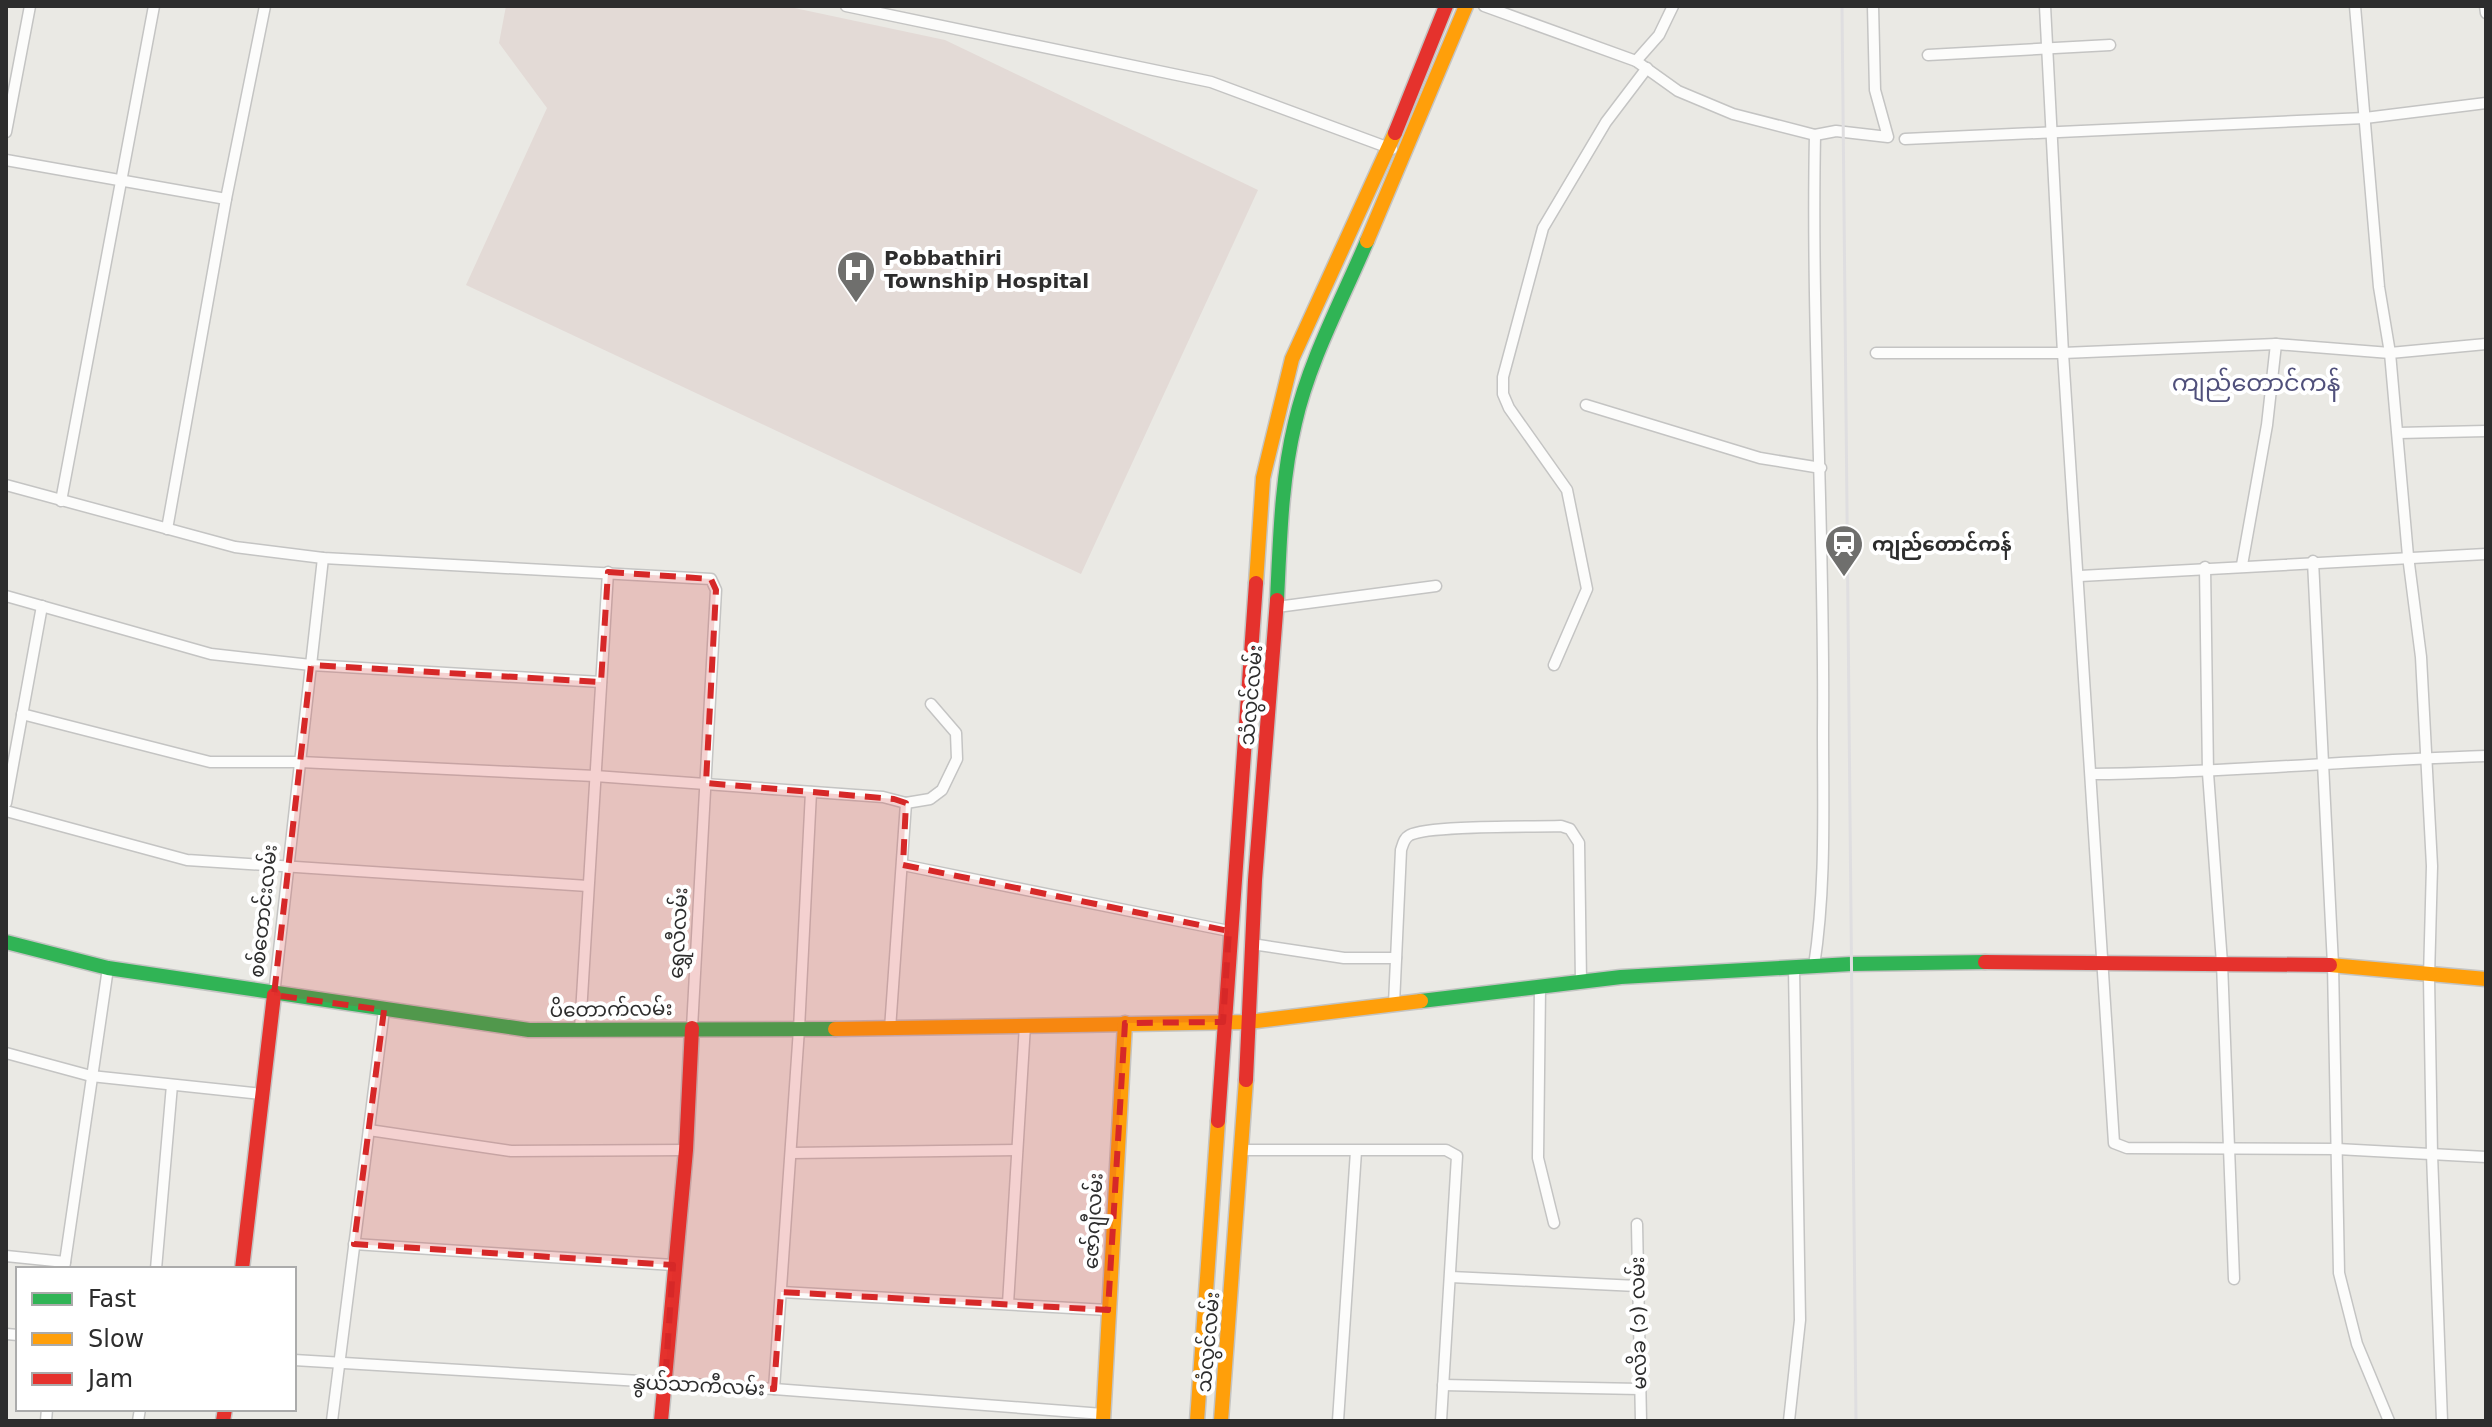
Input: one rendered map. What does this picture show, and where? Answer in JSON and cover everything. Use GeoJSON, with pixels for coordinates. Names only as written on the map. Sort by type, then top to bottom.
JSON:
{"type":"FeatureCollection","features":[{"type":"Feature","properties":{"kind":"street"},"geometry":{"type":"LineString","coordinates":[[6,132],[30,6]]}},
{"type":"Feature","properties":{"kind":"street"},"geometry":{"type":"LineString","coordinates":[[61,501],[154,6]]}},
{"type":"Feature","properties":{"kind":"street"},"geometry":{"type":"LineString","coordinates":[[167,529],[226,199],[265,6]]}},
{"type":"Feature","properties":{"kind":"street"},"geometry":{"type":"LineString","coordinates":[[846,6],[1211,82],[1405,155]]}},
{"type":"Feature","properties":{"kind":"street","name":"သံလွင်လမ်း"},"geometry":{"type":"LineString","coordinates":[[1197,1421],[1259,515],[1271,438],[1292,359],[1389,147],[1446,6]]}},
{"type":"Feature","properties":{"kind":"street","name":"သံလွင်လမ်း"},"geometry":{"type":"LineString","coordinates":[[1221,1421],[1243,1150],[1255,880],[1284,481],[1295,421],[1313,368],[1466,6]]}},
{"type":"Feature","properties":{"kind":"street"},"geometry":{"type":"LineString","coordinates":[[1484,6],[1636,61],[1678,91],[1733,114],[1815,135],[1836,131],[1888,137],[1875,90],[1873,6]]}},
{"type":"Feature","properties":{"kind":"street"},"geometry":{"type":"LineString","coordinates":[[1636,61],[1659,35],[1673,6]]}},
{"type":"Feature","properties":{"kind":"street"},"geometry":{"type":"LineString","coordinates":[[2045,6],[2063,353],[2080,576],[2114,1143],[2127,1148],[2337,1149],[2486,1157]]}},
{"type":"Feature","properties":{"kind":"street"},"geometry":{"type":"LineString","coordinates":[[2355,6],[2379,287],[2390,353],[2408,556],[2421,657],[2432,866],[2429,977],[2432,1154],[2442,1421]]}},
{"type":"Feature","properties":{"kind":"street"},"geometry":{"type":"LineString","coordinates":[[2485,6],[2486,13]]}},
{"type":"Feature","properties":{"kind":"street"},"geometry":{"type":"LineString","coordinates":[[1928,55],[2110,45]]}},
{"type":"Feature","properties":{"kind":"street"},"geometry":{"type":"LineString","coordinates":[[1554,665],[1587,589],[1567,490],[1509,408],[1503,377],[1543,228],[1606,122],[1647,68]]}},
{"type":"Feature","properties":{"kind":"street"},"geometry":{"type":"LineString","coordinates":[[1905,139],[2365,118],[2486,103]]}},
{"type":"Feature","properties":{"kind":"street"},"geometry":{"type":"LineString","coordinates":[[1814,966],[1822,907],[1821,468],[1813,236],[1815,135]]}},
{"type":"Feature","properties":{"kind":"street"},"geometry":{"type":"LineString","coordinates":[[6,160],[226,199]]}},
{"type":"Feature","properties":{"kind":"street"},"geometry":{"type":"LineString","coordinates":[[2242,565],[2267,425],[2276,344]]}},
{"type":"Feature","properties":{"kind":"street"},"geometry":{"type":"LineString","coordinates":[[1876,353],[2063,353],[2276,344],[2390,353],[2486,344]]}},
{"type":"Feature","properties":{"kind":"street"},"geometry":{"type":"LineString","coordinates":[[1586,405],[1760,458],[1821,468]]}},
{"type":"Feature","properties":{"kind":"street"},"geometry":{"type":"LineString","coordinates":[[2398,433],[2486,431]]}},
{"type":"Feature","properties":{"kind":"street"},"geometry":{"type":"LineString","coordinates":[[6,485],[235,547],[323,558],[608,572],[580,1030]]}},
{"type":"Feature","properties":{"kind":"street"},"geometry":{"type":"LineString","coordinates":[[2080,576],[2486,554]]}},
{"type":"Feature","properties":{"kind":"street","name":"စစ်တောင်းလမ်း"},"geometry":{"type":"LineString","coordinates":[[242,1267],[323,558]]}},
{"type":"Feature","properties":{"kind":"street"},"geometry":{"type":"LineString","coordinates":[[2313,561],[2333,965],[2339,1273],[2357,1344],[2389,1421]]}},
{"type":"Feature","properties":{"kind":"street"},"geometry":{"type":"LineString","coordinates":[[2205,567],[2208,773],[2222,963],[2234,1279]]}},
{"type":"Feature","properties":{"kind":"street","name":"ရွှေလီလမ်း"},"geometry":{"type":"LineString","coordinates":[[608,572],[705,577],[714,583],[716,590],[686,1150],[661,1421]]}},
{"type":"Feature","properties":{"kind":"street"},"geometry":{"type":"LineString","coordinates":[[1277,607],[1436,586]]}},
{"type":"Feature","properties":{"kind":"street"},"geometry":{"type":"LineString","coordinates":[[6,596],[211,654],[311,665],[601,682]]}},
{"type":"Feature","properties":{"kind":"street"},"geometry":{"type":"LineString","coordinates":[[6,803],[42,606]]}},
{"type":"Feature","properties":{"kind":"street"},"geometry":{"type":"LineString","coordinates":[[22,714],[210,762],[300,762],[595,776],[883,797],[906,803],[930,799],[942,790],[957,759],[956,733],[931,704]]}},
{"type":"Feature","properties":{"kind":"street"},"geometry":{"type":"LineString","coordinates":[[2091,774],[2208,773],[2323,763],[2486,756]]}},
{"type":"Feature","properties":{"kind":"street"},"geometry":{"type":"LineString","coordinates":[[774,1389],[799,1029],[811,792]]}},
{"type":"Feature","properties":{"kind":"street"},"geometry":{"type":"LineString","coordinates":[[890,1029],[906,803]]}},
{"type":"Feature","properties":{"kind":"street"},"geometry":{"type":"LineString","coordinates":[[6,811],[187,860],[588,886]]}},
{"type":"Feature","properties":{"kind":"street"},"geometry":{"type":"LineString","coordinates":[[1394,1004],[1405,839],[1413,833],[1465,828],[1561,826],[1570,829],[1579,843],[1581,982]]}},
{"type":"Feature","properties":{"kind":"street"},"geometry":{"type":"LineString","coordinates":[[903,865],[1229,931]]}},
{"type":"Feature","properties":{"kind":"street","name":"ပိတောက်လမ်း"},"geometry":{"type":"LineString","coordinates":[[6,942],[108,968],[274,995],[529,1030],[890,1029],[1248,1022],[1581,982],[1814,966],[2104,961],[2333,965],[2429,977],[2486,979]]}},
{"type":"Feature","properties":{"kind":"street"},"geometry":{"type":"LineString","coordinates":[[1252,944],[1344,958],[1396,958]]}},
{"type":"Feature","properties":{"kind":"street"},"geometry":{"type":"LineString","coordinates":[[6,1256],[64,1266],[108,968]]}},
{"type":"Feature","properties":{"kind":"street"},"geometry":{"type":"LineString","coordinates":[[1789,1421],[1800,1320],[1794,968]]}},
{"type":"Feature","properties":{"kind":"street"},"geometry":{"type":"LineString","coordinates":[[1540,987],[1538,1158],[1554,1223]]}},
{"type":"Feature","properties":{"kind":"street"},"geometry":{"type":"LineString","coordinates":[[332,1421],[342,1363],[384,1010]]}},
{"type":"Feature","properties":{"kind":"street","name":"ဇော်ဂျီလမ်း"},"geometry":{"type":"LineString","coordinates":[[1103,1418],[1125,1023]]}},
{"type":"Feature","properties":{"kind":"street"},"geometry":{"type":"LineString","coordinates":[[1008,1304],[1025,1025]]}},
{"type":"Feature","properties":{"kind":"street"},"geometry":{"type":"LineString","coordinates":[[6,1053],[91,1076],[262,1094]]}},
{"type":"Feature","properties":{"kind":"street"},"geometry":{"type":"LineString","coordinates":[[156,1267],[172,1085]]}},
{"type":"Feature","properties":{"kind":"street"},"geometry":{"type":"LineString","coordinates":[[369,1130],[511,1151],[686,1150]]}},
{"type":"Feature","properties":{"kind":"street"},"geometry":{"type":"LineString","coordinates":[[791,1153],[1017,1150]]}},
{"type":"Feature","properties":{"kind":"street"},"geometry":{"type":"LineString","coordinates":[[1243,1150],[1446,1150],[1457,1156],[1441,1421]]}},
{"type":"Feature","properties":{"kind":"street"},"geometry":{"type":"LineString","coordinates":[[1338,1421],[1356,1151]]}},
{"type":"Feature","properties":{"kind":"street","name":"မလိခ (၁) လမ်း"},"geometry":{"type":"LineString","coordinates":[[1637,1224],[1641,1421]]}},
{"type":"Feature","properties":{"kind":"street"},"geometry":{"type":"LineString","coordinates":[[354,1244],[673,1265]]}},
{"type":"Feature","properties":{"kind":"street"},"geometry":{"type":"LineString","coordinates":[[1451,1277],[1637,1286]]}},
{"type":"Feature","properties":{"kind":"street"},"geometry":{"type":"LineString","coordinates":[[781,1292],[1108,1310]]}},
{"type":"Feature","properties":{"kind":"street","name":"နွယ်သာကီလမ်း"},"geometry":{"type":"LineString","coordinates":[[296,1360],[774,1389],[1103,1418]]}},
{"type":"Feature","properties":{"kind":"street"},"geometry":{"type":"LineString","coordinates":[[1443,1385],[1640,1389]]}},
{"type":"Feature","properties":{"kind":"highlighted area"},"geometry":{"type":"Polygon","coordinates":[[[608,572],[711,579],[716,590],[706,783],[894,799],[906,803],[903,865],[1229,931],[1223,1022],[1125,1023],[1108,1310],[781,1292],[774,1389],[665,1384],[673,1265],[354,1244],[384,1010],[274,995],[311,665],[601,682],[608,572]]]}},
{"type":"Feature","properties":{"kind":"shaded area","name":"Pobbathiri Township Hospital"},"geometry":{"type":"Polygon","coordinates":[[[506,6],[785,6],[945,40],[1258,190],[1081,574],[466,285],[547,108],[499,43],[506,6]]]}},
{"type":"Feature","properties":{"kind":"railway"},"geometry":{"type":"LineString","coordinates":[[1842,6],[1856,1421]]}},
{"type":"Feature","properties":{"kind":"traffic: fast"},"geometry":{"type":"LineString","coordinates":[[1277,600],[1284,489],[1295,423],[1317,354],[1367,241]]}},
{"type":"Feature","properties":{"kind":"traffic: fast"},"geometry":{"type":"LineString","coordinates":[[6,942],[108,968],[529,1030],[835,1029]]}},
{"type":"Feature","properties":{"kind":"traffic: fast"},"geometry":{"type":"LineString","coordinates":[[1421,1001],[1621,977],[1851,964],[1985,962]]}},
{"type":"Feature","properties":{"kind":"traffic: slow"},"geometry":{"type":"LineString","coordinates":[[1367,241],[1466,6]]}},
{"type":"Feature","properties":{"kind":"traffic: slow"},"geometry":{"type":"LineString","coordinates":[[1256,583],[1263,478],[1292,359],[1395,133]]}},
{"type":"Feature","properties":{"kind":"traffic: slow"},"geometry":{"type":"LineString","coordinates":[[2330,965],[2486,979]]}},
{"type":"Feature","properties":{"kind":"traffic: slow"},"geometry":{"type":"LineString","coordinates":[[835,1029],[1248,1022],[1421,1001]]}},
{"type":"Feature","properties":{"kind":"traffic: slow"},"geometry":{"type":"LineString","coordinates":[[1103,1421],[1125,1023]]}},
{"type":"Feature","properties":{"kind":"traffic: slow"},"geometry":{"type":"LineString","coordinates":[[1221,1421],[1246,1080]]}},
{"type":"Feature","properties":{"kind":"traffic: slow"},"geometry":{"type":"LineString","coordinates":[[1197,1421],[1218,1121]]}},
{"type":"Feature","properties":{"kind":"traffic: jam"},"geometry":{"type":"LineString","coordinates":[[1395,133],[1446,6]]}},
{"type":"Feature","properties":{"kind":"traffic: jam"},"geometry":{"type":"LineString","coordinates":[[1218,1121],[1256,583]]}},
{"type":"Feature","properties":{"kind":"traffic: jam"},"geometry":{"type":"LineString","coordinates":[[1246,1080],[1255,880],[1277,600]]}},
{"type":"Feature","properties":{"kind":"traffic: jam"},"geometry":{"type":"LineString","coordinates":[[1985,962],[2330,965]]}},
{"type":"Feature","properties":{"kind":"traffic: jam"},"geometry":{"type":"LineString","coordinates":[[242,1267],[274,995]]}},
{"type":"Feature","properties":{"kind":"traffic: jam"},"geometry":{"type":"LineString","coordinates":[[661,1421],[686,1150],[692,1028]]}},
{"type":"Feature","properties":{"kind":"traffic: jam"},"geometry":{"type":"LineString","coordinates":[[223,1421],[225,1411]]}},
{"type":"Feature","properties":{"kind":"place","name":"Pobbathiri Township Hospital"},"geometry":{"type":"Point","coordinates":[856,304]}},
{"type":"Feature","properties":{"kind":"place","name":"ကျည်တောင်ကန်"},"geometry":{"type":"Point","coordinates":[1844,578]}},
{"type":"Feature","properties":{"kind":"district","name":"ကျည်တောင်ကန်"},"geometry":{"type":"Point","coordinates":[2256,383]}}]}
